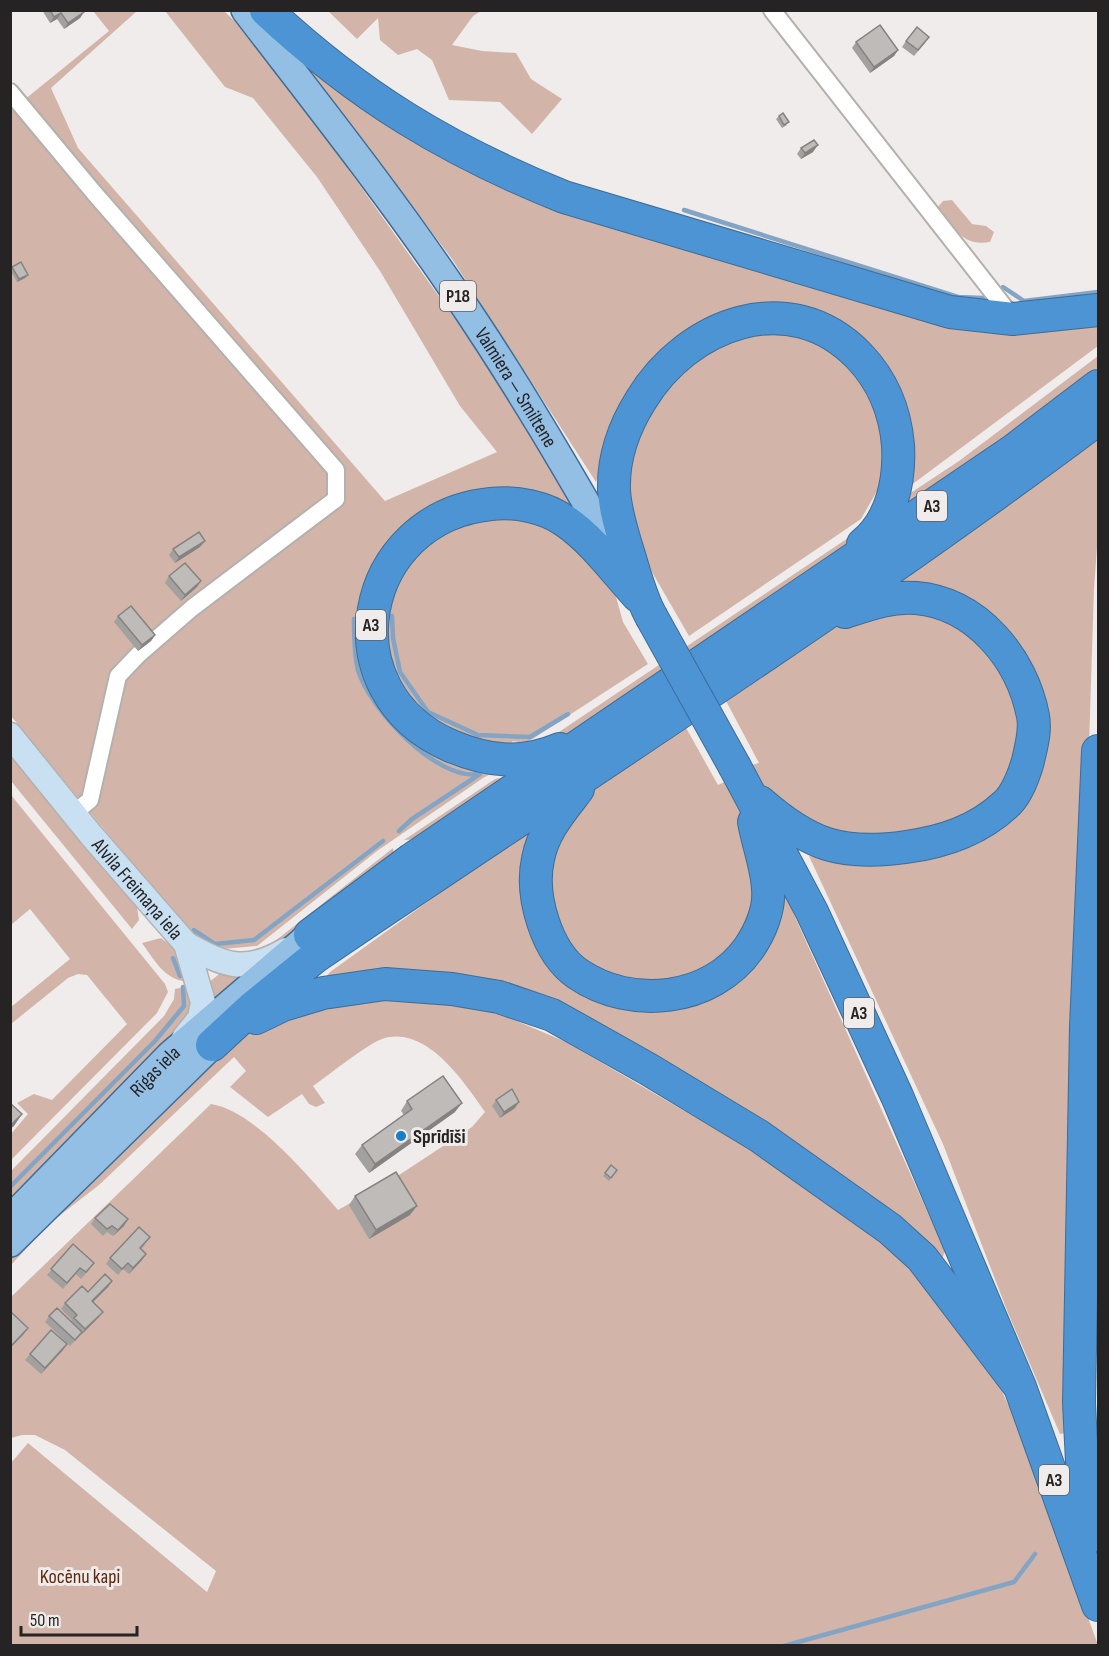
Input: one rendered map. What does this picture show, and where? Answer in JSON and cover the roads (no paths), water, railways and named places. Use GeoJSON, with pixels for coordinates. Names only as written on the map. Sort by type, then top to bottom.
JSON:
{"type":"FeatureCollection","features":[{"type":"Feature","properties":{"kind":"highway"},"geometry":{"type":"LineString","coordinates":[[266,10],[313,54],[393,112],[451,147],[506,174],[612,212],[916,304],[980,317],[1013,319],[1098,310]]}},
{"type":"Feature","properties":{"kind":"highway"},"geometry":{"type":"LineString","coordinates":[[647,608],[619,520],[614,488],[618,453],[633,412],[646,391],[675,356],[711,333],[750,320],[794,321],[835,337],[861,358],[881,384],[894,416],[897,468],[891,504],[872,537],[762,623]]}},
{"type":"Feature","properties":{"kind":"highway","name":"A3"},"geometry":{"type":"LineString","coordinates":[[310,935],[412,859],[653,698],[1014,450],[1098,386]]}},
{"type":"Feature","properties":{"kind":"highway","name":"A3"},"geometry":{"type":"LineString","coordinates":[[212,1045],[252,1008],[315,957],[810,624],[1016,481],[1098,419]]}},
{"type":"Feature","properties":{"kind":"highway","name":"A3"},"geometry":{"type":"LineString","coordinates":[[653,698],[562,748],[540,757],[517,761],[494,759],[466,752],[438,740],[410,720],[385,687],[371,647],[374,603],[381,582],[410,541],[440,518],[479,505],[522,504],[565,520],[581,534],[647,608],[742,779],[812,912],[897,1096],[1020,1387],[1098,1605]]}},
{"type":"Feature","properties":{"kind":"highway"},"geometry":{"type":"LineString","coordinates":[[742,779],[786,825],[811,839],[829,846],[886,850],[934,843],[973,829],[1007,804],[1024,773],[1033,742],[1034,718],[1018,669],[1005,649],[988,631],[945,605],[916,598],[882,600],[810,624]]}},
{"type":"Feature","properties":{"kind":"highway","name":"A3"},"geometry":{"type":"LineString","coordinates":[[1087,1573],[1078,1403],[1086,1027],[1098,751]]}},
{"type":"Feature","properties":{"kind":"highway"},"geometry":{"type":"LineString","coordinates":[[591,771],[546,834],[536,872],[537,904],[552,940],[576,972],[600,987],[631,994],[664,996],[692,990],[718,978],[739,963],[757,936],[765,913],[769,889],[742,779]]}},
{"type":"Feature","properties":{"kind":"highway"},"geometry":{"type":"LineString","coordinates":[[212,1045],[283,1005],[323,993],[386,984],[452,989],[499,997],[552,1016],[648,1069],[759,1136],[890,1229],[922,1258],[1020,1387]]}},
{"type":"Feature","properties":{"kind":"main road","name":"Valmiera — Smiltene"},"geometry":{"type":"LineString","coordinates":[[245,10],[384,192],[458,295],[538,418],[647,608]]}},
{"type":"Feature","properties":{"kind":"main road","name":"Rīgas iela"},"geometry":{"type":"LineString","coordinates":[[10,1220],[170,1055],[310,935]]}},
{"type":"Feature","properties":{"kind":"main road","name":"Rīgas iela"},"geometry":{"type":"LineString","coordinates":[[10,1243],[212,1045]]}},
{"type":"Feature","properties":{"kind":"street"},"geometry":{"type":"LineString","coordinates":[[772,10],[1013,319]]}},
{"type":"Feature","properties":{"kind":"street"},"geometry":{"type":"LineString","coordinates":[[10,92],[95,194],[336,470],[336,499],[192,608],[138,655],[118,676],[90,801],[74,813]]}},
{"type":"Feature","properties":{"kind":"street","name":"Alvila Freimaņa iela"},"geometry":{"type":"LineString","coordinates":[[10,735],[186,944],[203,1002],[200,1018],[170,1055]]}},
{"type":"Feature","properties":{"kind":"street"},"geometry":{"type":"LineString","coordinates":[[186,944],[213,959],[233,966],[275,956],[310,935]]}},
{"type":"Feature","properties":{"kind":"waterway"},"geometry":{"type":"LineString","coordinates":[[684,210],[958,297],[983,298]]}},
{"type":"Feature","properties":{"kind":"waterway"},"geometry":{"type":"LineString","coordinates":[[1003,287],[1024,301],[1098,292]]}},
{"type":"Feature","properties":{"kind":"waterway"},"geometry":{"type":"LineString","coordinates":[[392,616],[393,638],[400,672],[428,712],[478,735],[530,737],[568,714]]}},
{"type":"Feature","properties":{"kind":"waterway"},"geometry":{"type":"LineString","coordinates":[[354,619],[358,670],[365,686],[390,722],[425,755],[444,766],[463,773],[480,774],[412,819],[399,831]]}},
{"type":"Feature","properties":{"kind":"waterway"},"geometry":{"type":"LineString","coordinates":[[194,930],[215,944],[254,940],[383,841]]}},
{"type":"Feature","properties":{"kind":"waterway"},"geometry":{"type":"LineString","coordinates":[[173,958],[180,976]]}},
{"type":"Feature","properties":{"kind":"waterway"},"geometry":{"type":"LineString","coordinates":[[10,1187],[155,1041],[184,1006],[183,987]]}},
{"type":"Feature","properties":{"kind":"waterway"},"geometry":{"type":"LineString","coordinates":[[784,1646],[1014,1582],[1035,1554]]}},
{"type":"Feature","properties":{"kind":"place","name":"Sprīdīši"},"geometry":{"type":"Point","coordinates":[401,1136]}},
{"type":"Feature","properties":{"kind":"park label","name":"Kocēnu kapi"},"geometry":{"type":"Point","coordinates":[80,1576]}}]}
